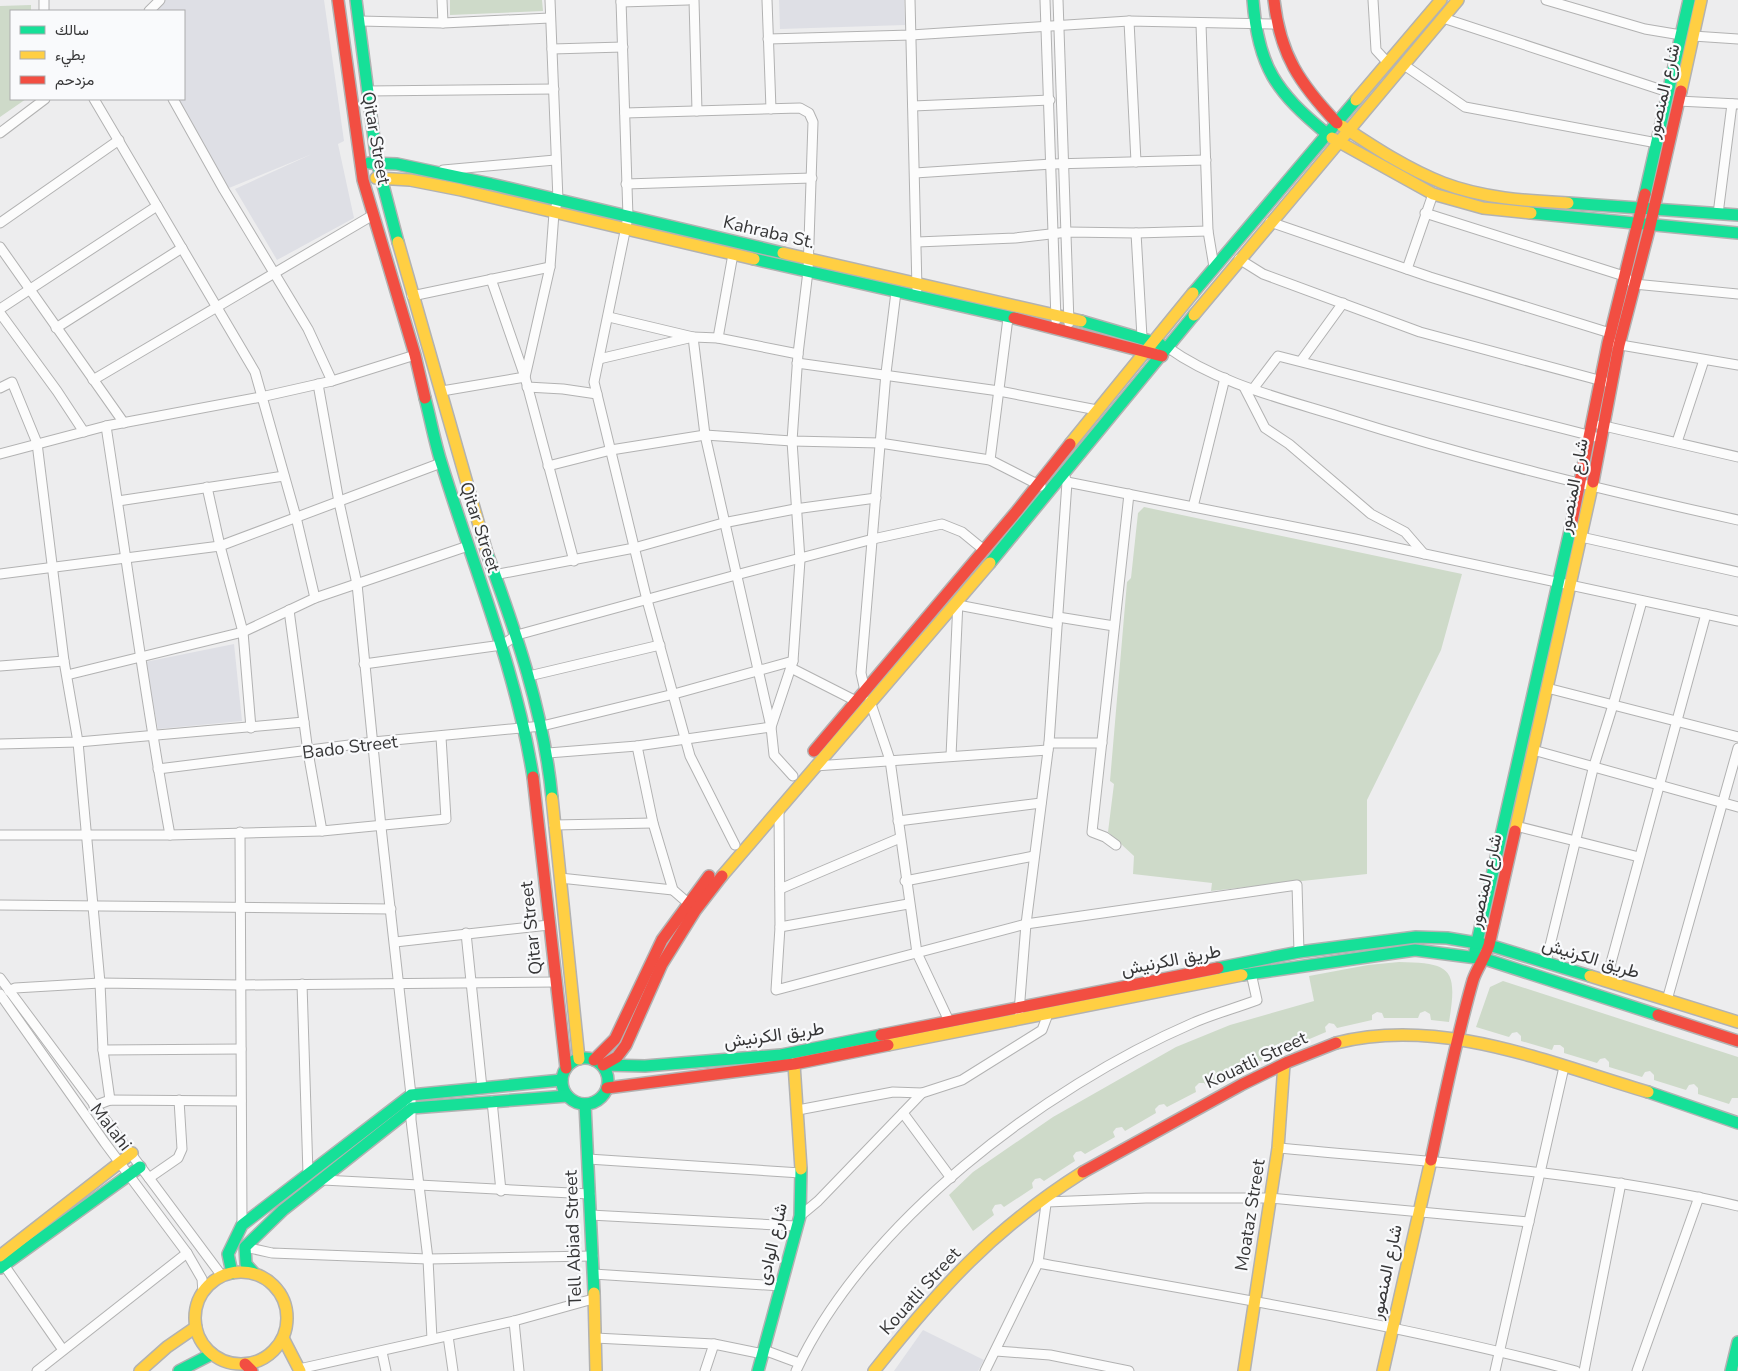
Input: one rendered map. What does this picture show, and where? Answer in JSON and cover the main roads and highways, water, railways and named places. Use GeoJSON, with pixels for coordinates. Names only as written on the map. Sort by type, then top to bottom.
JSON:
{"type":"FeatureCollection","features":[{"type":"Feature","properties":{"kind":"main road"},"geometry":{"type":"LineString","coordinates":[[1253,0],[1254,24],[1260,54],[1274,83],[1300,114],[1339,143],[1433,194],[1483,208],[1644,226],[1738,234]]}},
{"type":"Feature","properties":{"kind":"main road"},"geometry":{"type":"LineString","coordinates":[[1274,0],[1275,24],[1281,47],[1294,72],[1316,101],[1337,123],[1349,132],[1443,183],[1487,195],[1527,201],[1649,207],[1738,215]]}},
{"type":"Feature","properties":{"kind":"main road"},"geometry":{"type":"LineString","coordinates":[[567,1096],[562,1080],[566,1068],[579,1059],[599,1063],[617,1057],[626,1044],[662,964],[695,911],[815,766],[984,550],[1149,346],[1441,0]]}},
{"type":"Feature","properties":{"kind":"main road"},"geometry":{"type":"LineString","coordinates":[[599,1063],[615,1039],[662,940],[688,903],[856,702],[868,696],[958,602],[1048,493],[1065,478],[1239,259],[1349,132],[1458,0]]}},
{"type":"Feature","properties":{"kind":"main road","name":"شارع المنصور"},"geometry":{"type":"LineString","coordinates":[[1613,340],[1634,284],[1644,226],[1678,101],[1687,35],[1689,0]]}},
{"type":"Feature","properties":{"kind":"main road","name":"شارع المنصور"},"geometry":{"type":"LineString","coordinates":[[1649,207],[1657,143],[1668,92],[1701,0]]}},
{"type":"Feature","properties":{"kind":"main road"},"geometry":{"type":"LineString","coordinates":[[339,5],[356,4]]}},
{"type":"Feature","properties":{"kind":"main road","name":"Qitar Street"},"geometry":{"type":"LineString","coordinates":[[356,4],[360,21],[377,162],[412,296],[442,391],[462,468],[494,575],[517,636],[529,676],[548,753],[567,972],[574,1037],[579,1059]]}},
{"type":"Feature","properties":{"kind":"main road","name":"Qitar Street"},"geometry":{"type":"LineString","coordinates":[[339,5],[363,180],[415,355],[441,463],[502,645],[525,728],[535,792],[566,1068]]}},
{"type":"Feature","properties":{"kind":"main road"},"geometry":{"type":"LineString","coordinates":[[347,74],[365,70]]}},
{"type":"Feature","properties":{"kind":"main road","name":"Kahraba St."},"geometry":{"type":"LineString","coordinates":[[361,164],[377,162],[434,171],[628,217],[808,265],[916,291],[1008,318],[1149,346],[1164,351]]}},
{"type":"Feature","properties":{"kind":"main road","name":"Kahraba St."},"geometry":{"type":"LineString","coordinates":[[363,180],[382,177],[410,180],[461,190],[733,254],[808,265],[896,292],[916,291],[1057,314],[1142,337],[1149,346]]}},
{"type":"Feature","properties":{"kind":"main road","name":"شارع المنصور"},"geometry":{"type":"LineString","coordinates":[[1479,957],[1489,945],[1581,537],[1588,436],[1597,424],[1624,276],[1644,226]]}},
{"type":"Feature","properties":{"kind":"main road","name":"شارع المنصور"},"geometry":{"type":"LineString","coordinates":[[1383,1371],[1418,1210],[1479,957],[1477,942],[1558,583],[1601,437],[1597,424]]}},
{"type":"Feature","properties":{"kind":"main road"},"geometry":{"type":"LineString","coordinates":[[541,857],[557,856]]}},
{"type":"Feature","properties":{"kind":"main road","name":"طريق الكرنيش"},"geometry":{"type":"LineString","coordinates":[[607,1088],[794,1064],[1299,952],[1416,937],[1477,942],[1489,945],[1738,1022]]}},
{"type":"Feature","properties":{"kind":"main road","name":"طريق الكرنيش"},"geometry":{"type":"LineString","coordinates":[[599,1063],[645,1066],[780,1055],[949,1021],[1019,1014],[1048,1014],[1251,973],[1407,951],[1479,957],[1738,1041]]}},
{"type":"Feature","properties":{"kind":"main road","name":"Kouatli Street"},"geometry":{"type":"LineString","coordinates":[[874,1371],[919,1314],[985,1245],[1047,1199],[1169,1124],[1249,1080],[1336,1044],[1380,1034],[1421,1035],[1458,1039],[1564,1067],[1738,1123]]}},
{"type":"Feature","properties":{"kind":"main road"},"geometry":{"type":"LineString","coordinates":[[254,1273],[227,1275],[211,1283],[197,1303],[196,1327],[202,1342],[212,1354],[228,1362],[248,1368],[268,1356],[283,1338],[287,1326],[287,1313],[284,1300],[277,1289],[268,1280],[254,1273],[246,1264],[245,1247],[283,1210],[412,1108],[567,1096],[585,1104],[599,1100],[607,1088],[608,1075],[599,1063]]}},
{"type":"Feature","properties":{"kind":"main road","name":"شارع الوادى"},"geometry":{"type":"LineString","coordinates":[[758,1371],[798,1221],[802,1173],[794,1064]]}},
{"type":"Feature","properties":{"kind":"main road","name":"Moataz Street"},"geometry":{"type":"LineString","coordinates":[[1244,1371],[1278,1148],[1284,1064]]}},
{"type":"Feature","properties":{"kind":"main road"},"geometry":{"type":"LineString","coordinates":[[227,1275],[228,1249],[242,1225],[411,1095],[562,1080]]}},
{"type":"Feature","properties":{"kind":"main road","name":"Tell Abiad Street"},"geometry":{"type":"LineString","coordinates":[[585,1104],[593,1256],[596,1371]]}},
{"type":"Feature","properties":{"kind":"main road"},"geometry":{"type":"LineString","coordinates":[[1,1263],[119,1161],[132,1154]]}},
{"type":"Feature","properties":{"kind":"main road"},"geometry":{"type":"LineString","coordinates":[[1,1263],[140,1167]]}},
{"type":"Feature","properties":{"kind":"main road"},"geometry":{"type":"LineString","coordinates":[[275,1200],[283,1210]]}},
{"type":"Feature","properties":{"kind":"main road"},"geometry":{"type":"LineString","coordinates":[[140,1371],[167,1347],[196,1327]]}},
{"type":"Feature","properties":{"kind":"main road"},"geometry":{"type":"LineString","coordinates":[[283,1338],[299,1370]]}},
{"type":"Feature","properties":{"kind":"main road"},"geometry":{"type":"LineString","coordinates":[[1731,1371],[1738,1342]]}},
{"type":"Feature","properties":{"kind":"main road"},"geometry":{"type":"LineString","coordinates":[[179,1371],[212,1354]]}}]}
